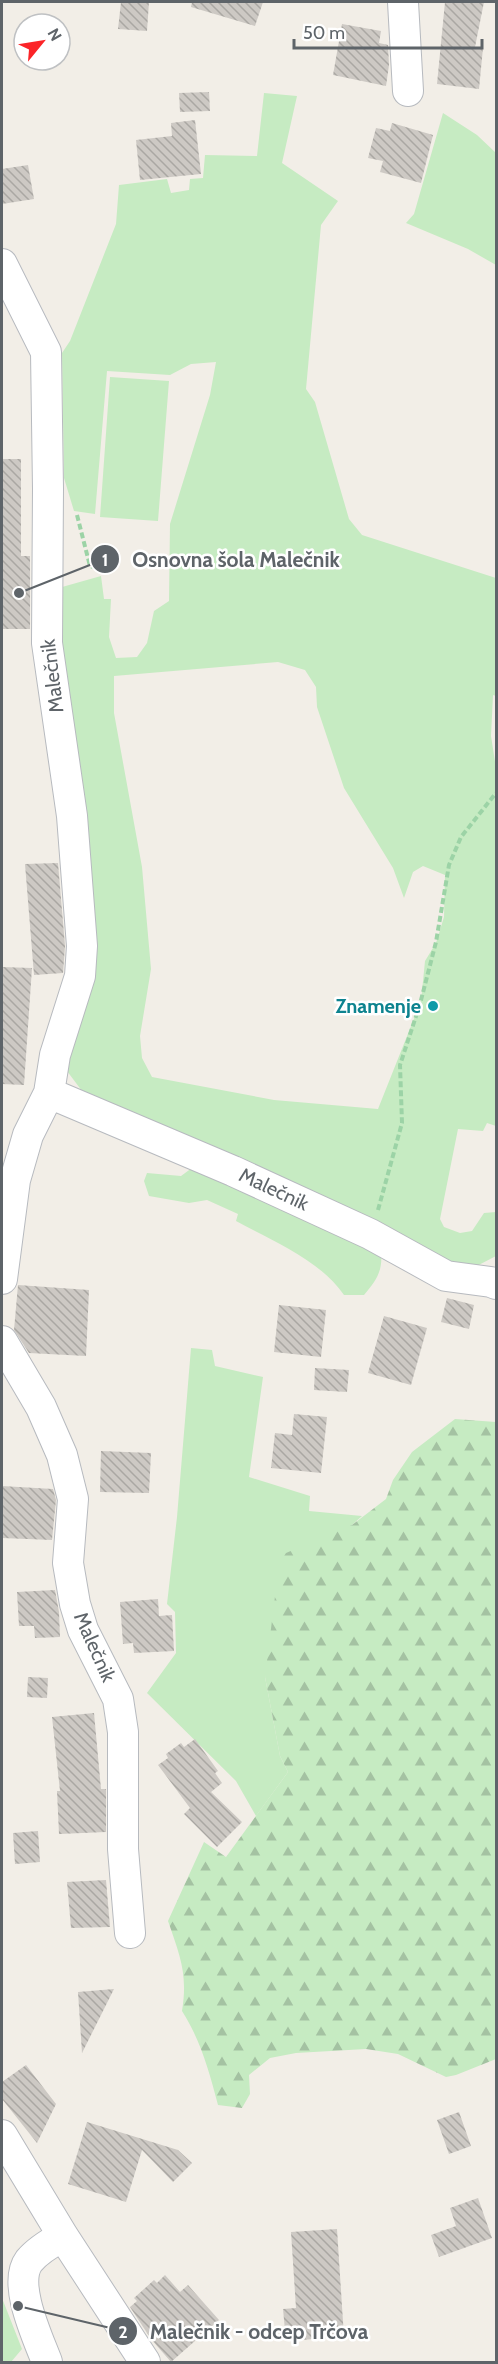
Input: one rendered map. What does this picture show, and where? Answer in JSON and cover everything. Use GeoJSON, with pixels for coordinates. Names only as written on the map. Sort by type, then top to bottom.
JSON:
{"type":"FeatureCollection","features":[{"type":"Feature","properties":{"kind":"street"},"geometry":{"type":"LineString","coordinates":[[403,2],[408,92]]}},
{"type":"Feature","properties":{"kind":"street","name":"Malečnik"},"geometry":{"type":"LineString","coordinates":[[2,264],[46,352],[47,643],[72,816],[82,946],[80,976],[56,1055],[49,1093],[28,1135],[15,1180],[2,1279]]}},
{"type":"Feature","properties":{"kind":"street","name":"Malečnik"},"geometry":{"type":"LineString","coordinates":[[49,1093],[233,1171],[370,1234],[446,1276],[495,1280]]}},
{"type":"Feature","properties":{"kind":"street","name":"Malečnik"},"geometry":{"type":"LineString","coordinates":[[2,1341],[41,1407],[62,1455],[73,1499],[68,1563],[75,1604],[83,1630],[118,1698],[123,1732],[123,1849],[130,1933]]}},
{"type":"Feature","properties":{"kind":"street"},"geometry":{"type":"LineString","coordinates":[[2,2135],[145,2362]]}},
{"type":"Feature","properties":{"kind":"street"},"geometry":{"type":"LineString","coordinates":[[47,2362],[30,2316],[22,2279],[29,2261],[63,2235]]}},
{"type":"Feature","properties":{"kind":"path"},"geometry":{"type":"LineString","coordinates":[[370,1234],[402,1123],[400,1065],[420,1004],[436,942],[449,864],[461,837],[496,793]]}},
{"type":"Feature","properties":{"kind":"green space"},"geometry":{"type":"Polygon","coordinates":[[[264,93],[297,96],[282,163],[338,201],[321,225],[306,389],[315,402],[349,519],[362,535],[496,578],[496,696],[493,695],[491,736],[496,768],[496,1126],[487,1123],[483,1131],[458,1129],[440,1219],[444,1227],[460,1233],[472,1231],[484,1213],[496,1212],[496,1256],[469,1270],[85,1095],[64,1067],[79,1017],[55,589],[101,576],[104,599],[111,599],[109,637],[116,658],[137,657],[147,643],[154,611],[169,601],[170,524],[210,395],[216,362],[191,364],[170,375],[107,371],[95,514],[74,511],[64,478],[62,353],[70,341],[116,224],[119,185],[167,179],[171,193],[189,190],[190,179],[203,178],[205,155],[257,156],[264,93]],[[278,662],[114,676],[114,713],[142,867],[151,969],[140,1036],[142,1058],[152,1077],[274,1100],[378,1109],[421,1001],[425,961],[436,943],[444,917],[445,875],[423,866],[413,872],[404,898],[393,868],[344,788],[317,707],[316,687],[305,670],[278,662]]]}},
{"type":"Feature","properties":{"kind":"green space"},"geometry":{"type":"Polygon","coordinates":[[[443,113],[477,135],[496,153],[496,265],[468,249],[406,223],[414,214],[443,113]]]}},
{"type":"Feature","properties":{"kind":"green space"},"geometry":{"type":"Polygon","coordinates":[[[110,377],[169,381],[158,521],[100,517],[110,377]]]}},
{"type":"Feature","properties":{"kind":"green space"},"geometry":{"type":"Polygon","coordinates":[[[196,1165],[381,1252],[380,1270],[375,1280],[364,1295],[344,1295],[322,1271],[309,1261],[236,1221],[238,1214],[207,1200],[189,1203],[149,1196],[144,1181],[147,1173],[181,1176],[196,1165]]]}},
{"type":"Feature","properties":{"kind":"green space"},"geometry":{"type":"Polygon","coordinates":[[[191,1348],[212,1350],[215,1366],[263,1377],[249,1477],[310,1496],[309,1511],[362,1516],[352,1525],[265,1677],[280,1756],[288,1772],[256,1816],[236,1781],[147,1693],[176,1653],[175,1612],[167,1604],[177,1517],[191,1348]]]}},
{"type":"Feature","properties":{"kind":"green space"},"geometry":{"type":"Polygon","coordinates":[[[455,1419],[496,1422],[496,2059],[446,2077],[398,2054],[366,2049],[296,2053],[270,2058],[249,2075],[250,2094],[242,2108],[218,2105],[208,2068],[189,2022],[182,2011],[183,1975],[168,1921],[204,1842],[226,1857],[288,1772],[280,1756],[265,1677],[279,1564],[286,1553],[352,1525],[386,1499],[393,1480],[412,1452],[455,1419]]]}},
{"type":"Feature","properties":{"kind":"green space"},"geometry":{"type":"Polygon","coordinates":[[[2,2298],[22,2349],[11,2362],[2,2362],[2,2298]]]}},
{"type":"Feature","properties":{"kind":"building"},"geometry":{"type":"Polygon","coordinates":[[[121,2],[149,2],[147,31],[118,29],[121,2]]]}},
{"type":"Feature","properties":{"kind":"building"},"geometry":{"type":"Polygon","coordinates":[[[192,2],[263,2],[255,26],[191,7],[192,2]]]}},
{"type":"Feature","properties":{"kind":"building"},"geometry":{"type":"Polygon","coordinates":[[[445,2],[484,2],[475,47],[483,48],[479,89],[437,84],[445,2]]]}},
{"type":"Feature","properties":{"kind":"building"},"geometry":{"type":"Polygon","coordinates":[[[342,24],[381,31],[379,43],[388,45],[389,65],[386,86],[333,75],[342,24]]]}},
{"type":"Feature","properties":{"kind":"building"},"geometry":{"type":"Polygon","coordinates":[[[209,92],[210,111],[180,112],[179,93],[209,92]]]}},
{"type":"Feature","properties":{"kind":"building"},"geometry":{"type":"Polygon","coordinates":[[[195,120],[201,174],[140,180],[136,140],[172,136],[171,123],[195,120]]]}},
{"type":"Feature","properties":{"kind":"building"},"geometry":{"type":"Polygon","coordinates":[[[392,123],[433,135],[421,183],[380,172],[383,161],[368,158],[376,128],[390,131],[392,123]]]}},
{"type":"Feature","properties":{"kind":"building"},"geometry":{"type":"Polygon","coordinates":[[[28,165],[34,199],[2,204],[2,169],[28,165]]]}},
{"type":"Feature","properties":{"kind":"building"},"geometry":{"type":"Polygon","coordinates":[[[2,459],[21,459],[21,556],[30,556],[30,629],[2,629],[2,459]]]}},
{"type":"Feature","properties":{"kind":"building"},"geometry":{"type":"Polygon","coordinates":[[[58,863],[65,946],[63,973],[34,975],[25,864],[58,863]]]}},
{"type":"Feature","properties":{"kind":"building"},"geometry":{"type":"Polygon","coordinates":[[[2,967],[32,968],[24,1085],[2,1084],[2,967]]]}},
{"type":"Feature","properties":{"kind":"building"},"geometry":{"type":"Polygon","coordinates":[[[18,1285],[89,1290],[86,1356],[29,1353],[14,1330],[18,1285]]]}},
{"type":"Feature","properties":{"kind":"building"},"geometry":{"type":"Polygon","coordinates":[[[447,1298],[474,1305],[469,1329],[441,1322],[447,1298]]]}},
{"type":"Feature","properties":{"kind":"building"},"geometry":{"type":"Polygon","coordinates":[[[279,1305],[326,1310],[321,1357],[274,1352],[279,1305]]]}},
{"type":"Feature","properties":{"kind":"building"},"geometry":{"type":"Polygon","coordinates":[[[384,1316],[427,1328],[411,1385],[368,1373],[384,1316]]]}},
{"type":"Feature","properties":{"kind":"building"},"geometry":{"type":"Polygon","coordinates":[[[315,1368],[349,1370],[347,1392],[314,1390],[315,1368]]]}},
{"type":"Feature","properties":{"kind":"building"},"geometry":{"type":"Polygon","coordinates":[[[294,1414],[327,1417],[321,1473],[271,1468],[275,1433],[292,1435],[294,1414]]]}},
{"type":"Feature","properties":{"kind":"building"},"geometry":{"type":"Polygon","coordinates":[[[101,1451],[151,1453],[149,1493],[100,1492],[101,1451]]]}},
{"type":"Feature","properties":{"kind":"building"},"geometry":{"type":"Polygon","coordinates":[[[2,1486],[53,1489],[56,1500],[52,1540],[2,1538],[2,1486]]]}},
{"type":"Feature","properties":{"kind":"building"},"geometry":{"type":"Polygon","coordinates":[[[55,1590],[60,1637],[35,1638],[34,1626],[19,1626],[17,1592],[55,1590]]]}},
{"type":"Feature","properties":{"kind":"building"},"geometry":{"type":"Polygon","coordinates":[[[158,1599],[159,1616],[172,1615],[174,1651],[134,1653],[133,1643],[123,1644],[120,1602],[158,1599]]]}},
{"type":"Feature","properties":{"kind":"building"},"geometry":{"type":"Polygon","coordinates":[[[28,1677],[48,1678],[47,1698],[27,1697],[28,1677]]]}},
{"type":"Feature","properties":{"kind":"building"},"geometry":{"type":"Polygon","coordinates":[[[94,1713],[101,1789],[106,1789],[106,1832],[59,1834],[57,1791],[60,1791],[52,1717],[94,1713]]]}},
{"type":"Feature","properties":{"kind":"building"},"geometry":{"type":"Polygon","coordinates":[[[195,1739],[218,1771],[215,1773],[222,1783],[211,1792],[242,1822],[217,1847],[184,1814],[190,1808],[158,1765],[168,1758],[166,1754],[181,1743],[184,1747],[195,1739]]]}},
{"type":"Feature","properties":{"kind":"building"},"geometry":{"type":"Polygon","coordinates":[[[38,1831],[40,1862],[15,1864],[13,1833],[38,1831]]]}},
{"type":"Feature","properties":{"kind":"building"},"geometry":{"type":"Polygon","coordinates":[[[106,1880],[110,1927],[71,1928],[67,1882],[106,1880]]]}},
{"type":"Feature","properties":{"kind":"building"},"geometry":{"type":"Polygon","coordinates":[[[114,1989],[82,2053],[78,1992],[114,1989]]]}},
{"type":"Feature","properties":{"kind":"building"},"geometry":{"type":"Polygon","coordinates":[[[26,2065],[56,2104],[37,2143],[2,2099],[2,2082],[26,2065]]]}},
{"type":"Feature","properties":{"kind":"building"},"geometry":{"type":"Polygon","coordinates":[[[459,2112],[471,2146],[449,2154],[437,2120],[459,2112]]]}},
{"type":"Feature","properties":{"kind":"building"},"geometry":{"type":"Polygon","coordinates":[[[87,2122],[178,2150],[192,2163],[173,2182],[142,2150],[126,2202],[68,2184],[87,2122]]]}},
{"type":"Feature","properties":{"kind":"building"},"geometry":{"type":"Polygon","coordinates":[[[478,2198],[492,2238],[439,2257],[431,2235],[456,2226],[450,2208],[478,2198]]]}},
{"type":"Feature","properties":{"kind":"building"},"geometry":{"type":"Polygon","coordinates":[[[337,2229],[344,2337],[286,2341],[283,2309],[296,2308],[291,2232],[337,2229]]]}},
{"type":"Feature","properties":{"kind":"building"},"geometry":{"type":"Polygon","coordinates":[[[165,2275],[180,2292],[188,2285],[219,2320],[171,2362],[151,2339],[130,2307],[137,2301],[134,2298],[154,2280],[157,2283],[165,2275]]]}},
{"type":"Feature","properties":{"kind":"place","name":"Osnovna šola Malečnik"},"geometry":{"type":"Point","coordinates":[19,593]}},
{"type":"Feature","properties":{"kind":"place","name":"Znamenje"},"geometry":{"type":"Point","coordinates":[433,1006]}},
{"type":"Feature","properties":{"kind":"place","name":"Malečnik - odcep Trčova"},"geometry":{"type":"Point","coordinates":[18,2306]}}]}
